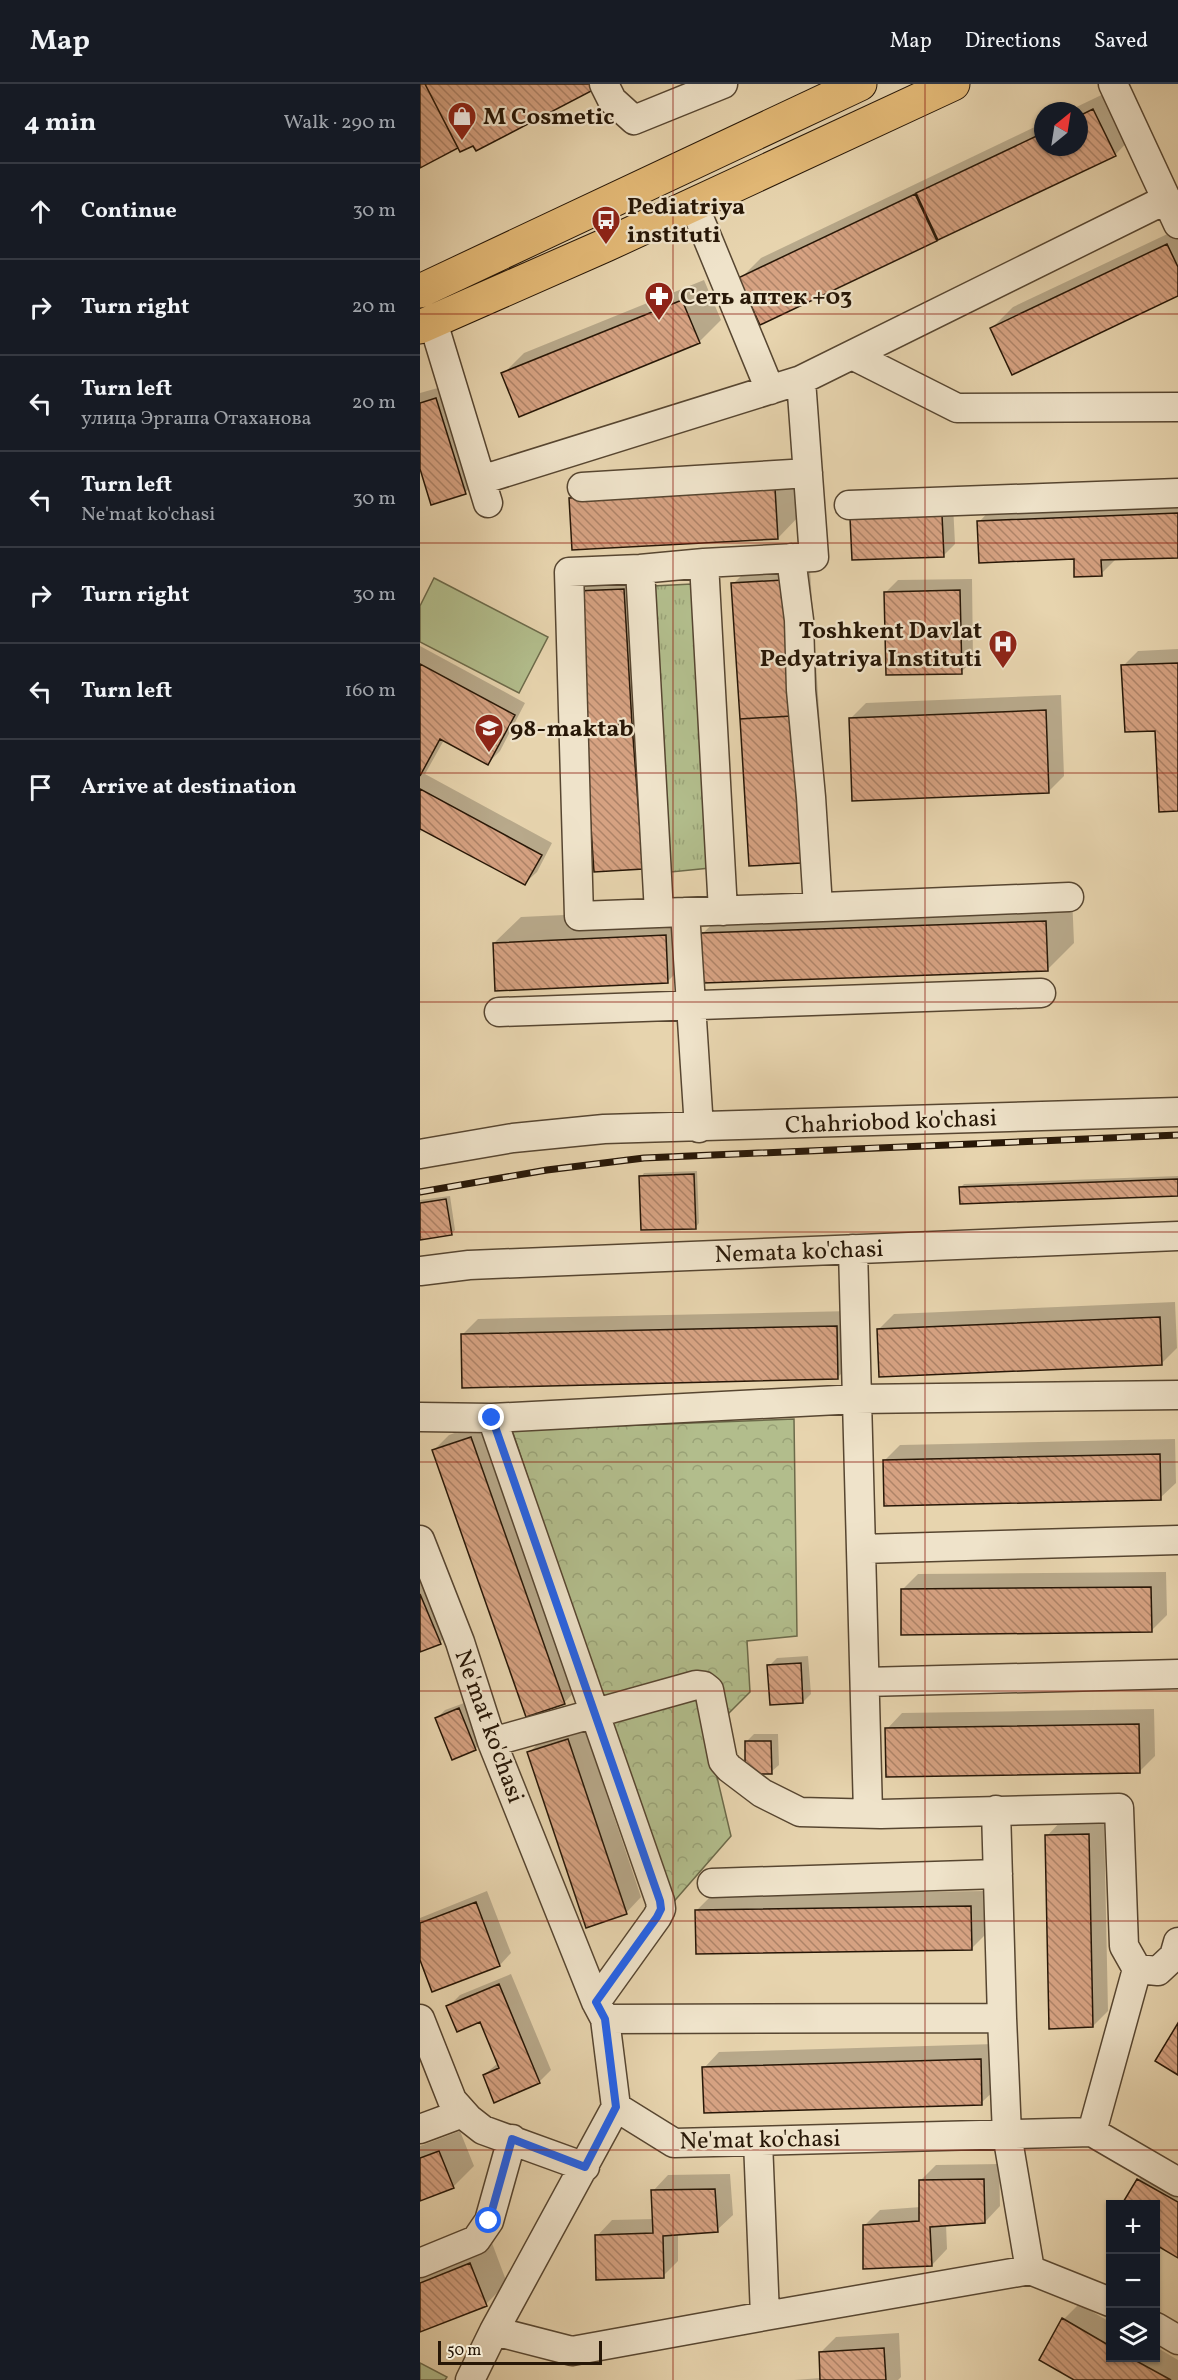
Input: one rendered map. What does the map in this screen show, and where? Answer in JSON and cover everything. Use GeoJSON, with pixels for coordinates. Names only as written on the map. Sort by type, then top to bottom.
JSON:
{"type":"FeatureCollection","features":[{"type":"Feature","properties":{"kind":"main road"},"geometry":{"type":"LineString","coordinates":[[420,291],[860,84]]}},
{"type":"Feature","properties":{"kind":"main road"},"geometry":{"type":"LineString","coordinates":[[427,325],[953,84]]}},
{"type":"Feature","properties":{"kind":"street"},"geometry":{"type":"LineString","coordinates":[[604,84],[612,100],[634,120],[723,84]]}},
{"type":"Feature","properties":{"kind":"street"},"geometry":{"type":"LineString","coordinates":[[427,325],[484,491],[801,380],[1172,211],[1113,84]]}},
{"type":"Feature","properties":{"kind":"street"},"geometry":{"type":"LineString","coordinates":[[693,203],[770,390]]}},
{"type":"Feature","properties":{"kind":"street"},"geometry":{"type":"LineString","coordinates":[[852,355],[957,408],[1178,407]]}},
{"type":"Feature","properties":{"kind":"street"},"geometry":{"type":"LineString","coordinates":[[801,380],[814,557],[569,572],[579,916],[1069,897]]}},
{"type":"Feature","properties":{"kind":"street"},"geometry":{"type":"LineString","coordinates":[[582,487],[808,474]]}},
{"type":"Feature","properties":{"kind":"street"},"geometry":{"type":"LineString","coordinates":[[849,505],[1178,493]]}},
{"type":"Feature","properties":{"kind":"street"},"geometry":{"type":"LineString","coordinates":[[791,558],[799,620],[801,690],[818,907]]}},
{"type":"Feature","properties":{"kind":"street"},"geometry":{"type":"LineString","coordinates":[[704,563],[723,910]]}},
{"type":"Feature","properties":{"kind":"street"},"geometry":{"type":"LineString","coordinates":[[640,569],[672,912],[699,1128]]}},
{"type":"Feature","properties":{"kind":"street"},"geometry":{"type":"LineString","coordinates":[[499,1012],[1041,993]]}},
{"type":"Feature","properties":{"kind":"street","name":"Chahriobod ko'chasi"},"geometry":{"type":"LineString","coordinates":[[420,1154],[513,1138],[604,1129],[699,1128],[1178,1112]]}},
{"type":"Feature","properties":{"kind":"street","name":"Nemata ko'chasi"},"geometry":{"type":"LineString","coordinates":[[420,1271],[480,1264],[1178,1236]]}},
{"type":"Feature","properties":{"kind":"street"},"geometry":{"type":"LineString","coordinates":[[853,1249],[868,1813],[881,1814]]}},
{"type":"Feature","properties":{"kind":"street"},"geometry":{"type":"LineString","coordinates":[[420,1417],[492,1418],[857,1399],[1178,1395]]}},
{"type":"Feature","properties":{"kind":"street"},"geometry":{"type":"LineString","coordinates":[[492,1418],[660,1901],[661,1909],[657,1917],[601,2011],[1002,2018]]}},
{"type":"Feature","properties":{"kind":"street","name":"Ne'mat ko'chasi"},"geometry":{"type":"LineString","coordinates":[[420,1540],[460,1642],[492,1742],[601,2011],[616,2107],[674,2143],[1092,2132]]}},
{"type":"Feature","properties":{"kind":"street"},"geometry":{"type":"LineString","coordinates":[[861,1549],[1178,1540]]}},
{"type":"Feature","properties":{"kind":"street"},"geometry":{"type":"LineString","coordinates":[[865,1682],[1178,1674]]}},
{"type":"Feature","properties":{"kind":"street"},"geometry":{"type":"LineString","coordinates":[[492,1742],[696,1685],[710,1690],[723,1761],[762,1794],[800,1812],[881,1814],[1119,1808],[1124,1946],[1158,1974]]}},
{"type":"Feature","properties":{"kind":"street"},"geometry":{"type":"LineString","coordinates":[[996,1810],[1007,2134],[1030,2271]]}},
{"type":"Feature","properties":{"kind":"street"},"geometry":{"type":"LineString","coordinates":[[712,1883],[998,1874]]}},
{"type":"Feature","properties":{"kind":"street"},"geometry":{"type":"LineString","coordinates":[[1178,1942],[1174,1956],[1158,1974],[1092,2132],[1178,2182]]}},
{"type":"Feature","properties":{"kind":"street"},"geometry":{"type":"LineString","coordinates":[[422,2030],[429,2070],[463,2113],[483,2130],[585,2167]]}},
{"type":"Feature","properties":{"kind":"street"},"geometry":{"type":"LineString","coordinates":[[470,2380],[494,2331],[616,2107]]}},
{"type":"Feature","properties":{"kind":"street"},"geometry":{"type":"LineString","coordinates":[[420,2130],[463,2113]]}},
{"type":"Feature","properties":{"kind":"street"},"geometry":{"type":"LineString","coordinates":[[420,2263],[476,2241],[484,2231],[489,2221],[512,2139]]}},
{"type":"Feature","properties":{"kind":"street"},"geometry":{"type":"LineString","coordinates":[[758,2141],[765,2316]]}},
{"type":"Feature","properties":{"kind":"street"},"geometry":{"type":"LineString","coordinates":[[494,2331],[572,2350],[1030,2271],[1106,2300]]}},
{"type":"Feature","properties":{"kind":"street"},"geometry":{"type":"LineString","coordinates":[[1160,2330],[1178,2340]]}},
{"type":"Feature","properties":{"kind":"green space"},"geometry":{"type":"Polygon","coordinates":[[[434,578],[548,637],[519,693],[420,642],[420,606],[434,578]]]}},
{"type":"Feature","properties":{"kind":"green space"},"geometry":{"type":"Polygon","coordinates":[[[692,584],[710,868],[671,872],[653,586],[692,584]]]}},
{"type":"Feature","properties":{"kind":"green space"},"geometry":{"type":"Polygon","coordinates":[[[794,1419],[797,1636],[747,1641],[750,1692],[707,1735],[731,1836],[670,1906],[512,1430],[794,1419]]]}},
{"type":"Feature","properties":{"kind":"green space"},"geometry":{"type":"Polygon","coordinates":[[[420,2363],[447,2377],[445,2380],[420,2380],[420,2363]]]}},
{"type":"Feature","properties":{"kind":"building"},"geometry":{"type":"Polygon","coordinates":[[[420,84],[425,84],[458,148],[420,168],[420,84]]]}},
{"type":"Feature","properties":{"kind":"building"},"geometry":{"type":"Polygon","coordinates":[[[425,84],[595,84],[597,88],[476,151],[473,146],[460,152],[425,84]]]}},
{"type":"Feature","properties":{"kind":"building"},"geometry":{"type":"Polygon","coordinates":[[[1093,109],[1116,156],[938,240],[916,193],[1034,137],[1034,156],[1088,156],[1088,112],[1093,109]]]}},
{"type":"Feature","properties":{"kind":"building"},"geometry":{"type":"Polygon","coordinates":[[[915,194],[937,241],[760,325],[738,278],[915,194]]]}},
{"type":"Feature","properties":{"kind":"building"},"geometry":{"type":"Polygon","coordinates":[[[1167,244],[1178,267],[1178,296],[1012,375],[990,328],[1167,244]]]}},
{"type":"Feature","properties":{"kind":"building"},"geometry":{"type":"Polygon","coordinates":[[[682,300],[700,343],[519,417],[501,373],[682,300]]]}},
{"type":"Feature","properties":{"kind":"building"},"geometry":{"type":"Polygon","coordinates":[[[436,398],[466,494],[431,505],[420,469],[420,403],[436,398]]]}},
{"type":"Feature","properties":{"kind":"building"},"geometry":{"type":"Polygon","coordinates":[[[775,488],[778,539],[572,550],[569,498],[775,488]]]}},
{"type":"Feature","properties":{"kind":"building"},"geometry":{"type":"Polygon","coordinates":[[[1178,513],[1178,558],[1101,560],[1102,576],[1074,577],[1074,559],[979,563],[977,521],[1178,513]]]}},
{"type":"Feature","properties":{"kind":"building"},"geometry":{"type":"Polygon","coordinates":[[[942,515],[944,557],[852,560],[850,518],[942,515]]]}},
{"type":"Feature","properties":{"kind":"building"},"geometry":{"type":"Polygon","coordinates":[[[783,580],[791,716],[740,719],[731,583],[783,580]]]}},
{"type":"Feature","properties":{"kind":"building"},"geometry":{"type":"Polygon","coordinates":[[[624,589],[632,724],[584,727],[576,591],[624,589]]]}},
{"type":"Feature","properties":{"kind":"building"},"geometry":{"type":"Polygon","coordinates":[[[960,590],[962,674],[886,675],[884,592],[960,590]]]}},
{"type":"Feature","properties":{"kind":"building"},"geometry":{"type":"Polygon","coordinates":[[[1178,663],[1178,811],[1159,812],[1155,731],[1125,732],[1121,665],[1178,663]]]}},
{"type":"Feature","properties":{"kind":"building"},"geometry":{"type":"Polygon","coordinates":[[[420,664],[515,715],[488,765],[440,739],[420,776],[420,664]]]}},
{"type":"Feature","properties":{"kind":"building"},"geometry":{"type":"Polygon","coordinates":[[[1046,710],[1049,793],[852,801],[849,718],[1046,710]]]}},
{"type":"Feature","properties":{"kind":"building"},"geometry":{"type":"Polygon","coordinates":[[[791,716],[801,863],[749,866],[740,719],[791,716]]]}},
{"type":"Feature","properties":{"kind":"building"},"geometry":{"type":"Polygon","coordinates":[[[632,724],[643,869],[594,872],[584,727],[632,724]]]}},
{"type":"Feature","properties":{"kind":"building"},"geometry":{"type":"Polygon","coordinates":[[[420,789],[542,855],[525,885],[420,829],[420,789]]]}},
{"type":"Feature","properties":{"kind":"building"},"geometry":{"type":"Polygon","coordinates":[[[1046,921],[1048,971],[703,983],[701,933],[1046,921]]]}},
{"type":"Feature","properties":{"kind":"building"},"geometry":{"type":"Polygon","coordinates":[[[666,935],[668,983],[495,991],[493,943],[666,935]]]}},
{"type":"Feature","properties":{"kind":"building"},"geometry":{"type":"Polygon","coordinates":[[[694,1174],[696,1229],[641,1230],[639,1176],[694,1174]]]}},
{"type":"Feature","properties":{"kind":"building"},"geometry":{"type":"Polygon","coordinates":[[[1178,1179],[1178,1196],[960,1204],[959,1187],[1178,1179]]]}},
{"type":"Feature","properties":{"kind":"building"},"geometry":{"type":"Polygon","coordinates":[[[446,1199],[452,1235],[420,1240],[420,1203],[446,1199]]]}},
{"type":"Feature","properties":{"kind":"building"},"geometry":{"type":"Polygon","coordinates":[[[1160,1317],[1162,1365],[879,1377],[877,1329],[1160,1317]]]}},
{"type":"Feature","properties":{"kind":"building"},"geometry":{"type":"Polygon","coordinates":[[[837,1326],[838,1379],[462,1388],[461,1334],[837,1326]]]}},
{"type":"Feature","properties":{"kind":"building"},"geometry":{"type":"Polygon","coordinates":[[[471,1437],[565,1704],[526,1717],[432,1450],[471,1437]]]}},
{"type":"Feature","properties":{"kind":"building"},"geometry":{"type":"Polygon","coordinates":[[[1160,1454],[1161,1500],[884,1506],[883,1460],[1160,1454]]]}},
{"type":"Feature","properties":{"kind":"building"},"geometry":{"type":"Polygon","coordinates":[[[1151,1587],[1152,1632],[901,1635],[901,1589],[1151,1587]]]}},
{"type":"Feature","properties":{"kind":"building"},"geometry":{"type":"Polygon","coordinates":[[[420,1594],[441,1644],[420,1652],[420,1594]]]}},
{"type":"Feature","properties":{"kind":"building"},"geometry":{"type":"Polygon","coordinates":[[[801,1663],[803,1703],[770,1705],[767,1665],[801,1663]]]}},
{"type":"Feature","properties":{"kind":"building"},"geometry":{"type":"Polygon","coordinates":[[[459,1708],[476,1750],[452,1760],[435,1718],[459,1708]]]}},
{"type":"Feature","properties":{"kind":"building"},"geometry":{"type":"Polygon","coordinates":[[[1139,1724],[1140,1773],[886,1777],[885,1728],[1139,1724]]]}},
{"type":"Feature","properties":{"kind":"building"},"geometry":{"type":"Polygon","coordinates":[[[568,1739],[627,1914],[586,1928],[527,1752],[568,1739]]]}},
{"type":"Feature","properties":{"kind":"building"},"geometry":{"type":"Polygon","coordinates":[[[745,1741],[771,1741],[772,1774],[745,1774],[745,1741]]]}},
{"type":"Feature","properties":{"kind":"building"},"geometry":{"type":"Polygon","coordinates":[[[1089,1834],[1093,2027],[1049,2029],[1045,1835],[1089,1834]]]}},
{"type":"Feature","properties":{"kind":"building"},"geometry":{"type":"Polygon","coordinates":[[[476,1902],[500,1966],[432,1992],[420,1960],[420,1923],[476,1902]]]}},
{"type":"Feature","properties":{"kind":"building"},"geometry":{"type":"Polygon","coordinates":[[[971,1906],[972,1950],[696,1954],[695,1910],[971,1906]]]}},
{"type":"Feature","properties":{"kind":"building"},"geometry":{"type":"Polygon","coordinates":[[[499,1984],[540,2083],[494,2103],[483,2075],[499,2068],[480,2022],[457,2032],[446,2006],[499,1984]]]}},
{"type":"Feature","properties":{"kind":"building"},"geometry":{"type":"Polygon","coordinates":[[[1178,2023],[1178,2075],[1155,2061],[1178,2023]]]}},
{"type":"Feature","properties":{"kind":"building"},"geometry":{"type":"Polygon","coordinates":[[[981,2059],[982,2105],[704,2113],[702,2067],[981,2059]]]}},
{"type":"Feature","properties":{"kind":"building"},"geometry":{"type":"Polygon","coordinates":[[[439,2151],[454,2188],[420,2201],[420,2158],[439,2151]]]}},
{"type":"Feature","properties":{"kind":"building"},"geometry":{"type":"Polygon","coordinates":[[[984,2179],[985,2223],[930,2227],[932,2266],[863,2269],[863,2225],[919,2221],[919,2180],[984,2179]]]}},
{"type":"Feature","properties":{"kind":"building"},"geometry":{"type":"Polygon","coordinates":[[[1137,2179],[1178,2202],[1178,2258],[1160,2247],[1160,2200],[1124,2200],[1137,2179]]]}},
{"type":"Feature","properties":{"kind":"building"},"geometry":{"type":"Polygon","coordinates":[[[715,2189],[718,2232],[663,2236],[664,2278],[596,2280],[595,2235],[653,2233],[651,2190],[715,2189]]]}},
{"type":"Feature","properties":{"kind":"building"},"geometry":{"type":"Polygon","coordinates":[[[470,2263],[487,2306],[420,2332],[420,2283],[470,2263]]]}},
{"type":"Feature","properties":{"kind":"building"},"geometry":{"type":"Polygon","coordinates":[[[1062,2318],[1106,2344],[1106,2362],[1138,2362],[1171,2380],[1074,2380],[1039,2360],[1062,2318]]]}},
{"type":"Feature","properties":{"kind":"building"},"geometry":{"type":"Polygon","coordinates":[[[884,2348],[886,2380],[820,2380],[819,2352],[884,2348]]]}},
{"type":"Feature","properties":{"kind":"railway"},"geometry":{"type":"LineString","coordinates":[[420,1192],[547,1170],[644,1158],[1178,1135]]}},
{"type":"Feature","properties":{"kind":"place","name":"M Cosmetic"},"geometry":{"type":"Point","coordinates":[462,142]}},
{"type":"Feature","properties":{"kind":"place","name":"Pediatriya instituti"},"geometry":{"type":"Point","coordinates":[606,246]}},
{"type":"Feature","properties":{"kind":"place","name":"Сеть аптек +03"},"geometry":{"type":"Point","coordinates":[659,322]}},
{"type":"Feature","properties":{"kind":"place","name":"Toshkent Davlat Pedyatriya Instituti"},"geometry":{"type":"Point","coordinates":[1003,670]}},
{"type":"Feature","properties":{"kind":"place","name":"98-maktab"},"geometry":{"type":"Point","coordinates":[489,754]}},
{"type":"Feature","properties":{"kind":"route"},"geometry":{"type":"LineString","coordinates":[[489,2221],[512,2139],[585,2167],[616,2107],[605,2019],[596,2002],[661,1909],[596,1712],[492,1418]]}}]}
